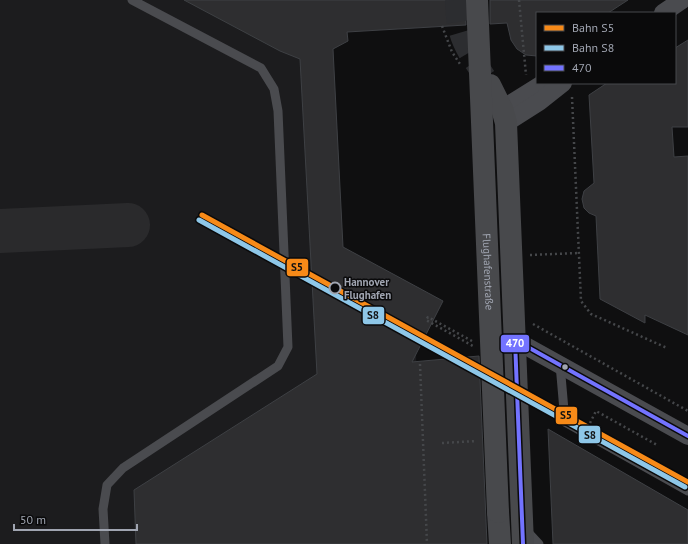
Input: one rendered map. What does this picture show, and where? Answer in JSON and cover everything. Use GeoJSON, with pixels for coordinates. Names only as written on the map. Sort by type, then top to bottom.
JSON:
{"type":"FeatureCollection","features":[{"type":"Feature","properties":{"kind":"main road","name":"Flughafenstraße"},"geometry":{"type":"LineString","coordinates":[[477,0],[500,544]]}},
{"type":"Feature","properties":{"kind":"main road"},"geometry":{"type":"LineString","coordinates":[[490,85],[504,116],[523,535]]}},
{"type":"Feature","properties":{"kind":"street"},"geometry":{"type":"LineString","coordinates":[[664,12],[682,0]]}},
{"type":"Feature","properties":{"kind":"street"},"geometry":{"type":"LineString","coordinates":[[504,116],[543,84]]}},
{"type":"Feature","properties":{"kind":"street"},"geometry":{"type":"LineString","coordinates":[[504,116],[539,102],[567,88]]}},
{"type":"Feature","properties":{"kind":"street"},"geometry":{"type":"LineString","coordinates":[[515,340],[688,436]]}},
{"type":"Feature","properties":{"kind":"lane"},"geometry":{"type":"LineString","coordinates":[[105,544],[103,509],[107,485],[123,468],[278,366],[288,347],[278,110],[274,89],[261,68],[132,0]]}},
{"type":"Feature","properties":{"kind":"lane"},"geometry":{"type":"LineString","coordinates":[[560,364],[565,422],[688,491]]}},
{"type":"Feature","properties":{"kind":"lane"},"geometry":{"type":"LineString","coordinates":[[523,535],[539,544]]}},
{"type":"Feature","properties":{"kind":"path"},"geometry":{"type":"LineString","coordinates":[[519,0],[526,76]]}},
{"type":"Feature","properties":{"kind":"path"},"geometry":{"type":"LineString","coordinates":[[442,26],[452,52],[460,65]]}},
{"type":"Feature","properties":{"kind":"path"},"geometry":{"type":"LineString","coordinates":[[567,88],[581,301],[591,314],[667,348]]}},
{"type":"Feature","properties":{"kind":"path"},"geometry":{"type":"LineString","coordinates":[[523,255],[578,253]]}},
{"type":"Feature","properties":{"kind":"path"},"geometry":{"type":"LineString","coordinates":[[476,348],[426,320],[428,317],[478,344]]}},
{"type":"Feature","properties":{"kind":"path"},"geometry":{"type":"LineString","coordinates":[[532,324],[688,411]]}},
{"type":"Feature","properties":{"kind":"path"},"geometry":{"type":"LineString","coordinates":[[420,364],[427,544]]}},
{"type":"Feature","properties":{"kind":"path"},"geometry":{"type":"LineString","coordinates":[[590,422],[596,411],[657,445]]}},
{"type":"Feature","properties":{"kind":"path"},"geometry":{"type":"LineString","coordinates":[[442,443],[495,440]]}},
{"type":"Feature","properties":{"kind":"shaded area"},"geometry":{"type":"Polygon","coordinates":[[[0,0],[346,0],[348,41],[333,49],[343,247],[443,301],[416,353],[422,544],[0,544],[0,0]]]}},
{"type":"Feature","properties":{"kind":"building"},"geometry":{"type":"Polygon","coordinates":[[[184,0],[465,0],[466,25],[347,32],[348,41],[333,49],[343,247],[443,301],[412,362],[479,356],[487,544],[136,544],[134,490],[317,374],[300,59],[280,51],[184,0]]]}},
{"type":"Feature","properties":{"kind":"building"},"geometry":{"type":"Polygon","coordinates":[[[490,0],[628,0],[610,12],[536,12],[536,56],[526,55],[517,49],[511,40],[507,23],[490,24],[490,0]]]}},
{"type":"Feature","properties":{"kind":"building"},"geometry":{"type":"Polygon","coordinates":[[[688,40],[688,127],[672,127],[674,157],[688,156],[688,335],[645,315],[645,323],[600,299],[596,216],[589,213],[584,208],[582,199],[584,191],[594,183],[589,95],[606,84],[676,84],[676,47],[688,40]]]}},
{"type":"Feature","properties":{"kind":"building"},"geometry":{"type":"Polygon","coordinates":[[[548,429],[688,510],[688,544],[553,544],[548,429]]]}},
{"type":"Feature","properties":{"kind":"taxiway"},"geometry":{"type":"LineString","coordinates":[[0,231],[128,225]]}},
{"type":"Feature","properties":{"kind":"tunnel"},"geometry":{"type":"LineString","coordinates":[[456,0],[458,24],[463,42],[485,77]]}},
{"type":"Feature","properties":{"kind":"rail line","name":"S5"},"geometry":{"type":"LineString","coordinates":[[202,215],[688,482]]}},
{"type":"Feature","properties":{"kind":"rail line","name":"S8"},"geometry":{"type":"LineString","coordinates":[[199,220],[685,487]]}},
{"type":"Feature","properties":{"kind":"transit line","name":"470"},"geometry":{"type":"LineString","coordinates":[[523,544],[515,340],[688,436]]}},
{"type":"Feature","properties":{"kind":"place","name":"Hannover Flughafen"},"geometry":{"type":"Point","coordinates":[335,288]}}]}
